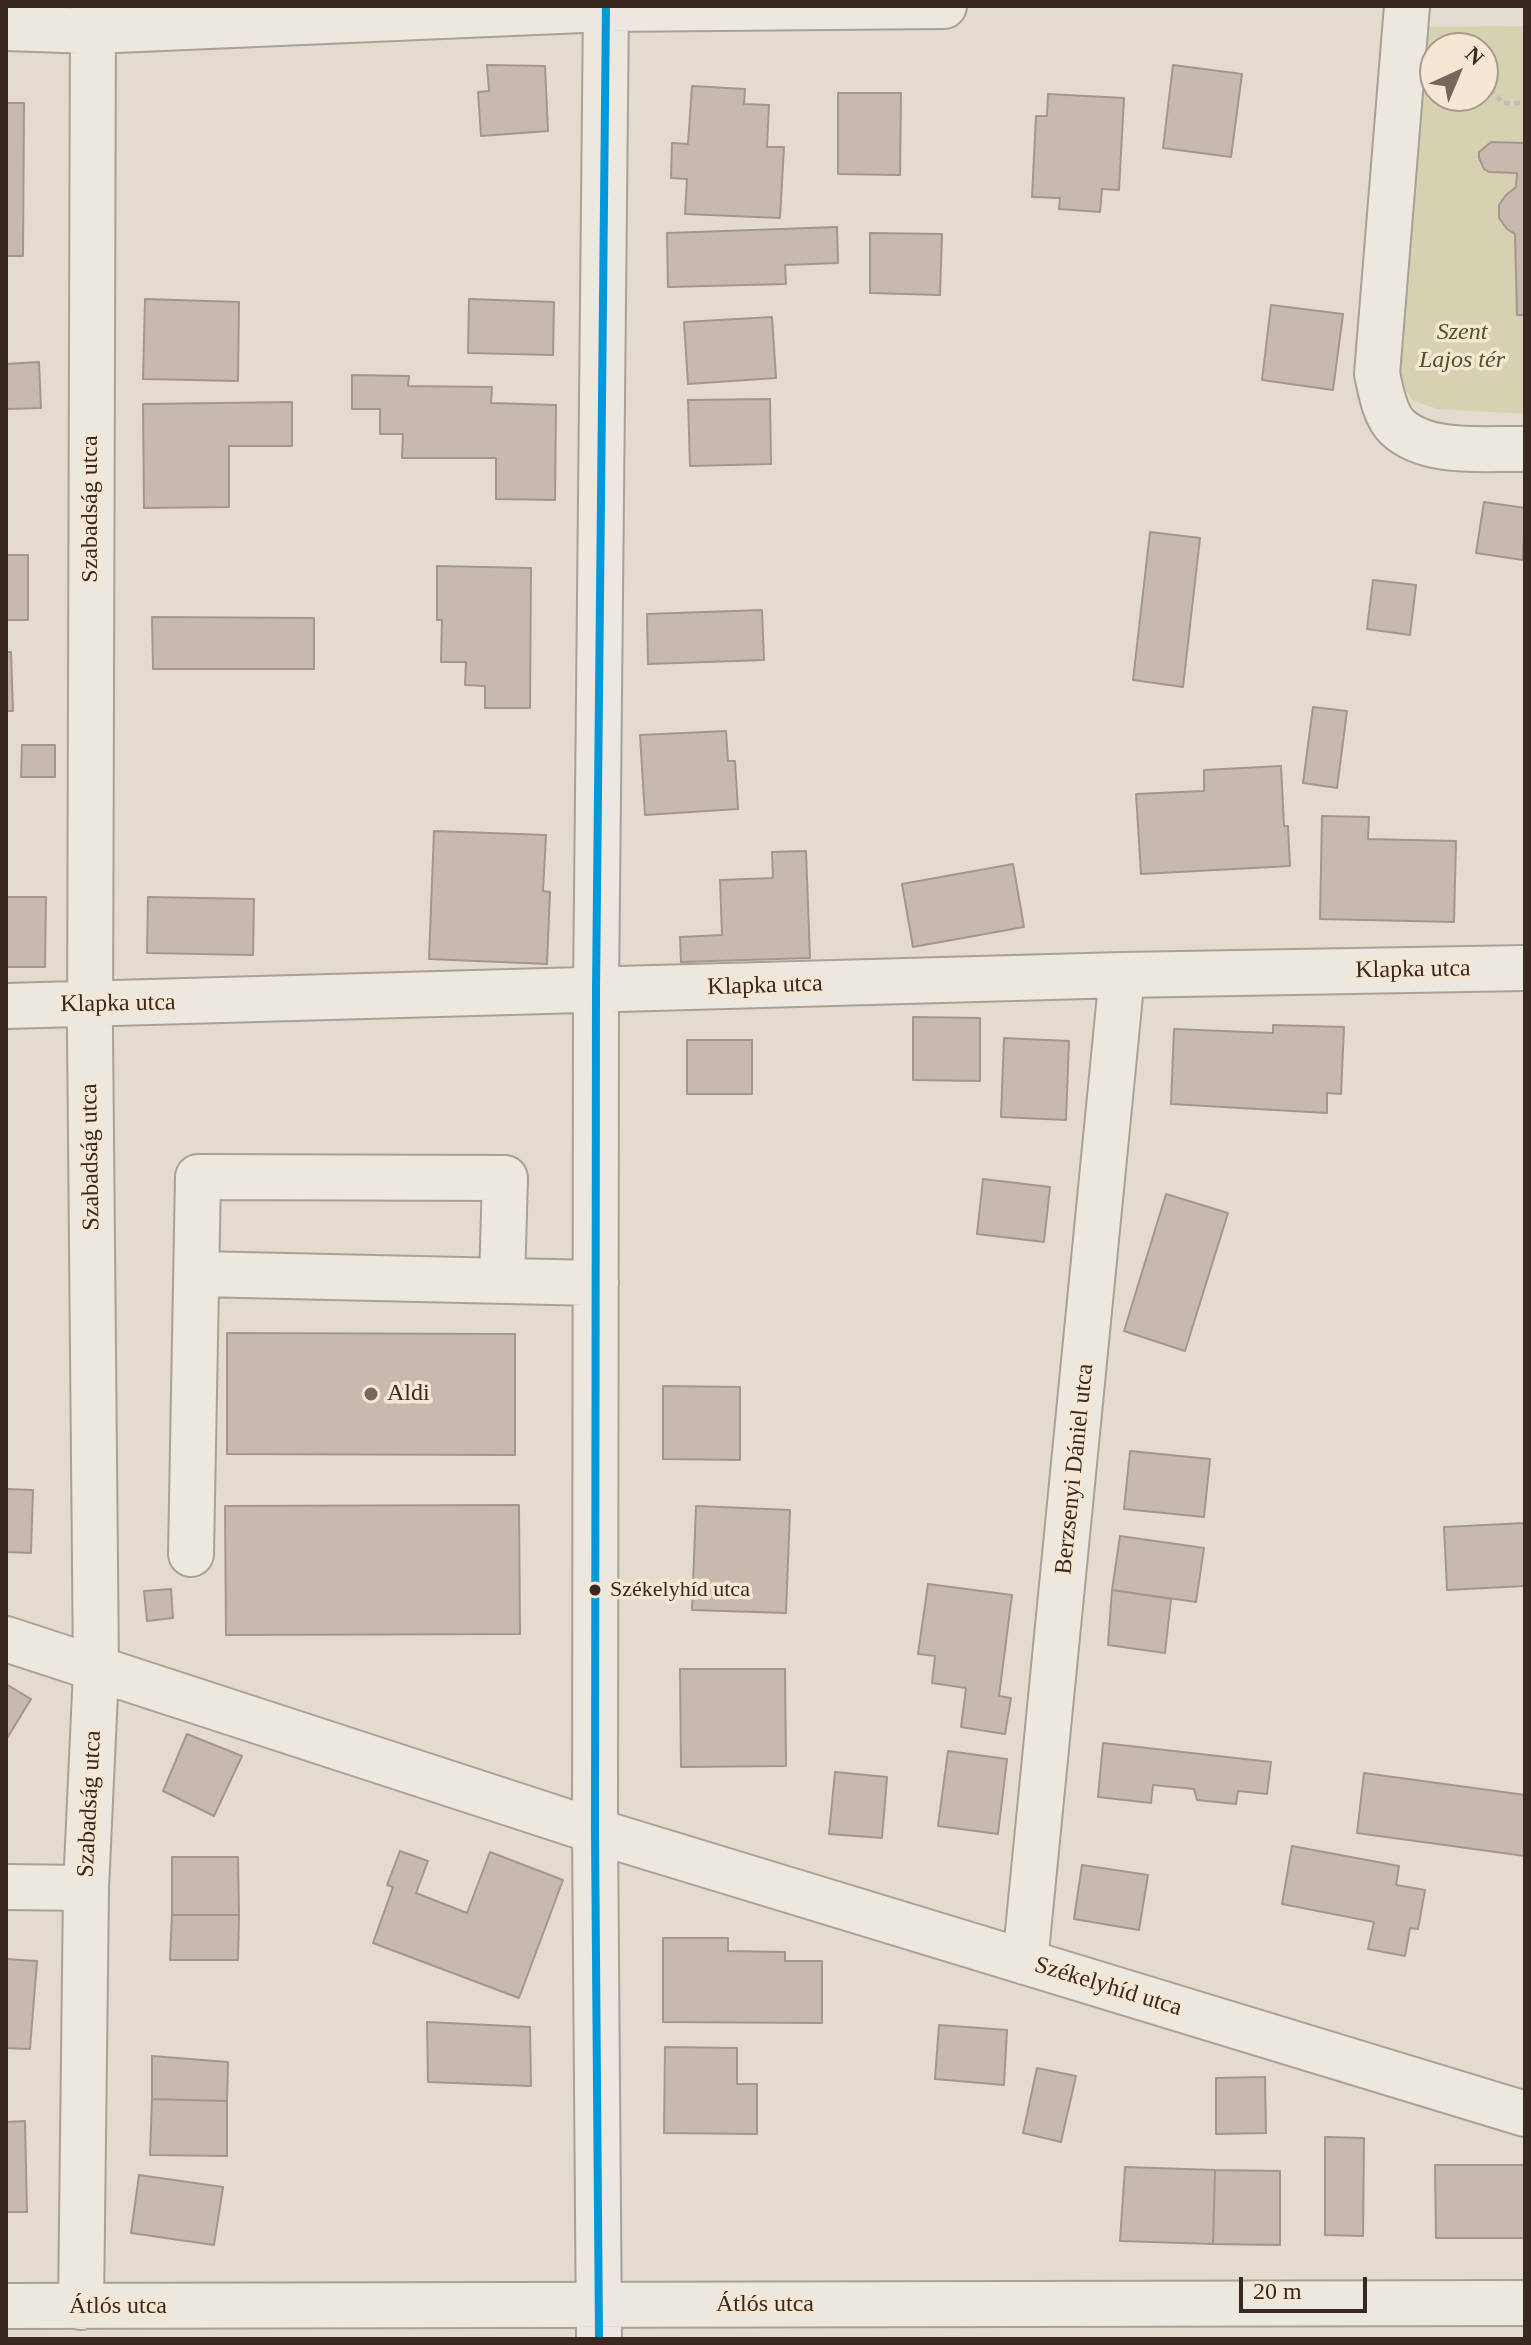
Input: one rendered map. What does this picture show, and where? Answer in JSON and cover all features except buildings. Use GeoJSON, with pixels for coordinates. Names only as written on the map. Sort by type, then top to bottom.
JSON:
{"type":"FeatureCollection","features":[{"type":"Feature","properties":{"kind":"street"},"geometry":{"type":"LineString","coordinates":[[6,28],[93,18],[606,8],[944,6]]}},
{"type":"Feature","properties":{"kind":"street"},"geometry":{"type":"LineString","coordinates":[[1407,6],[1377,374],[1383,401],[1396,426],[1415,438],[1441,446],[1525,449]]}},
{"type":"Feature","properties":{"kind":"street"},"geometry":{"type":"LineString","coordinates":[[599,2322],[595,1831],[596,990],[606,8]]}},
{"type":"Feature","properties":{"kind":"street","name":"Szabadság utca"},"geometry":{"type":"LineString","coordinates":[[81,2307],[86,1888],[96,1671],[90,1005],[93,18]]}},
{"type":"Feature","properties":{"kind":"street","name":"Klapka utca"},"geometry":{"type":"LineString","coordinates":[[6,1006],[1122,975],[1525,968]]}},
{"type":"Feature","properties":{"kind":"street","name":"Berzsenyi Dániel utca"},"geometry":{"type":"LineString","coordinates":[[1025,1962],[1122,975]]}},
{"type":"Feature","properties":{"kind":"street"},"geometry":{"type":"LineString","coordinates":[[191,1554],[198,1177],[505,1178],[502,1281]]}},
{"type":"Feature","properties":{"kind":"street"},"geometry":{"type":"LineString","coordinates":[[198,1274],[596,1283]]}},
{"type":"Feature","properties":{"kind":"street","name":"Székelyhíd utca"},"geometry":{"type":"LineString","coordinates":[[6,1639],[96,1671],[595,1831],[1525,2114]]}},
{"type":"Feature","properties":{"kind":"street"},"geometry":{"type":"LineString","coordinates":[[6,1887],[86,1888]]}},
{"type":"Feature","properties":{"kind":"street","name":"Átlós utca"},"geometry":{"type":"LineString","coordinates":[[6,2306],[599,2322],[1525,2303]]}},
{"type":"Feature","properties":{"kind":"path"},"geometry":{"type":"LineString","coordinates":[[1499,99],[1503,103],[1525,103]]}},
{"type":"Feature","properties":{"kind":"green space","name":"Szent Lajos tér"},"geometry":{"type":"Polygon","coordinates":[[[1525,26],[1525,414],[1438,409],[1413,401],[1397,378],[1419,42],[1419,112],[1499,112],[1499,32],[1420,32],[1420,27],[1525,26]]]}},
{"type":"Feature","properties":{"kind":"transit line"},"geometry":{"type":"LineString","coordinates":[[599,2339],[595,1831],[596,990],[606,6]]}},
{"type":"Feature","properties":{"kind":"place","name":"Aldi"},"geometry":{"type":"Point","coordinates":[371,1394]}},
{"type":"Feature","properties":{"kind":"place","name":"Székelyhíd utca"},"geometry":{"type":"Point","coordinates":[595,1590]}}]}
